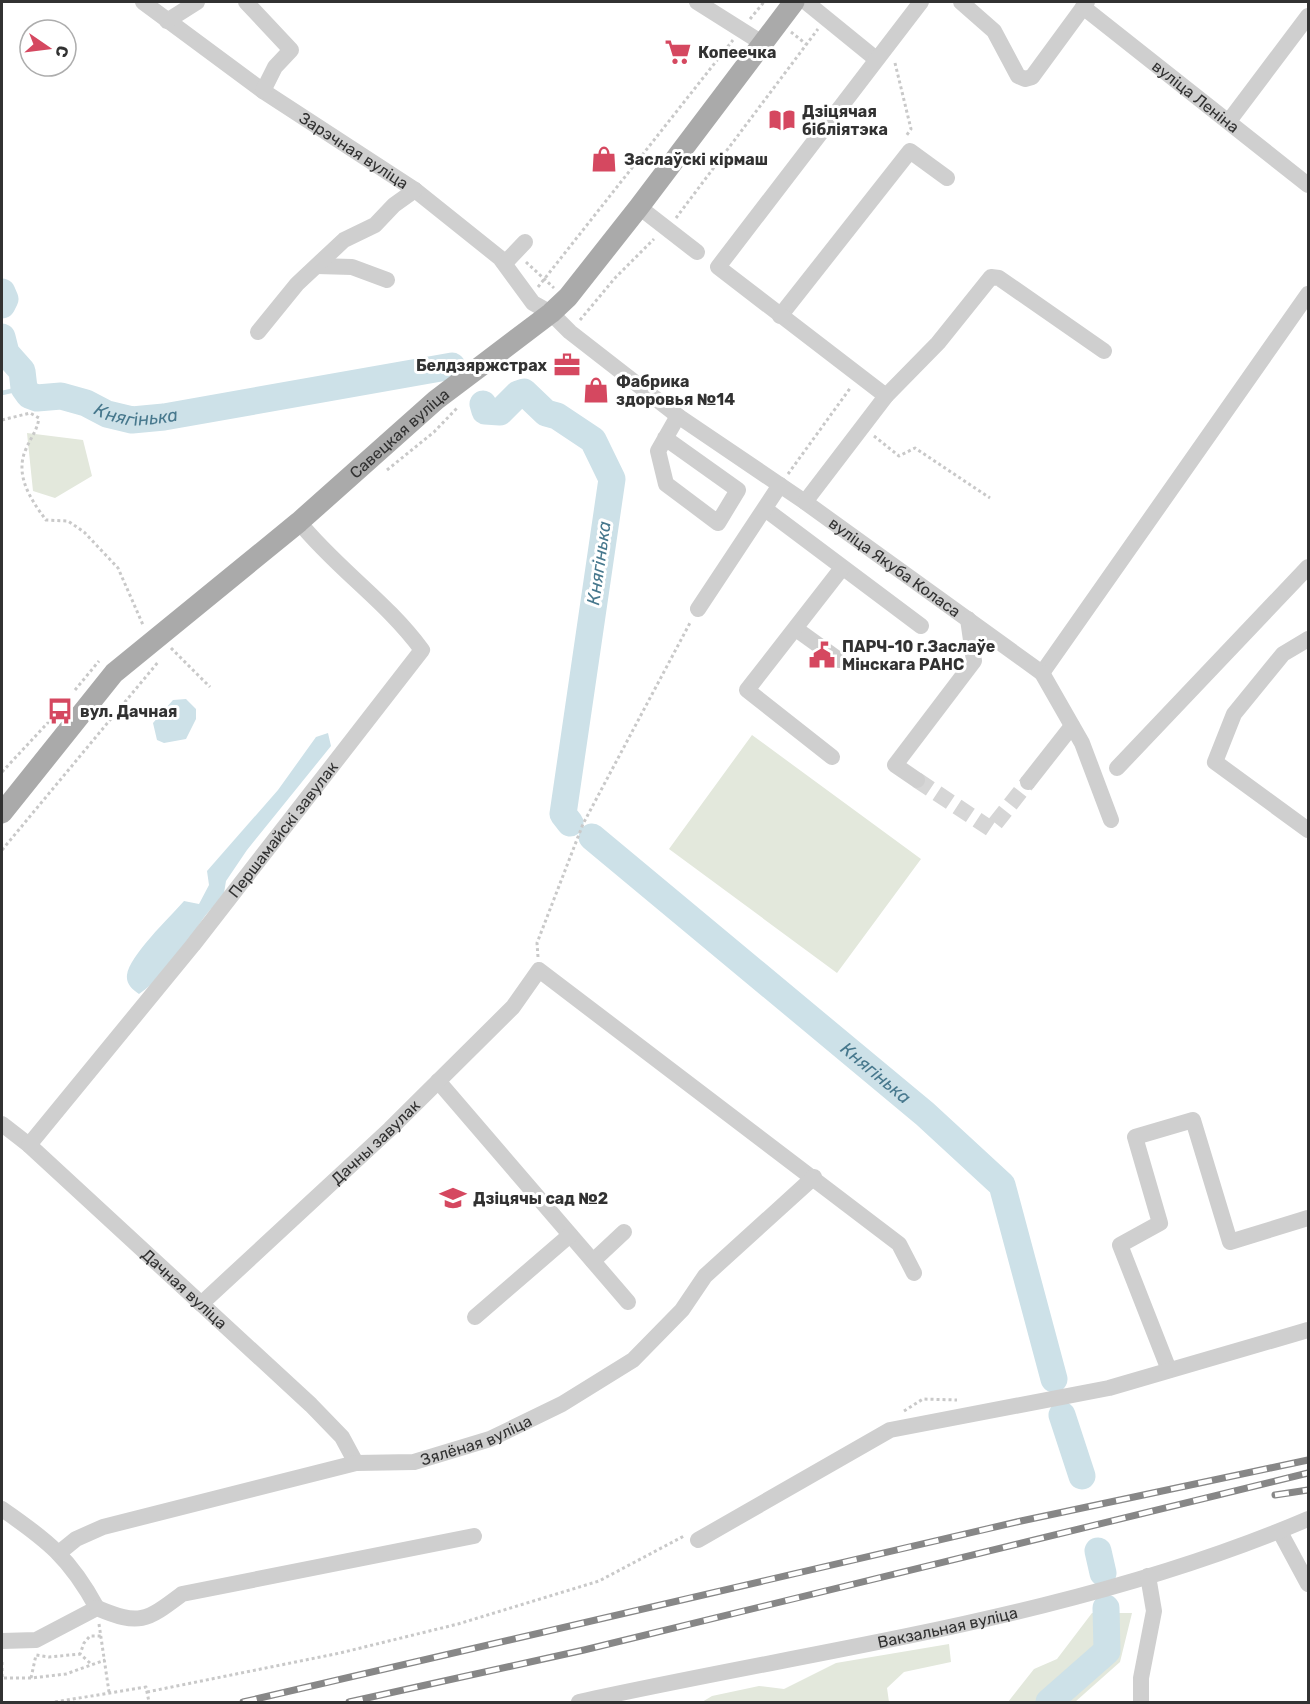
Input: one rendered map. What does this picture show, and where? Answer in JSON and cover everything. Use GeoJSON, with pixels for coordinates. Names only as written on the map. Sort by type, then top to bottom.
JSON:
{"type":"FeatureCollection","features":[{"type":"Feature","properties":{"kind":"main road","name":"Савецкая вуліца"},"geometry":{"type":"LineString","coordinates":[[2,813],[114,673],[299,522],[542,308],[568,297],[794,2]]}},
{"type":"Feature","properties":{"kind":"street","name":"Зарэчная вуліца"},"geometry":{"type":"LineString","coordinates":[[143,2],[263,91],[515,252],[542,308]]}},
{"type":"Feature","properties":{"kind":"street"},"geometry":{"type":"LineString","coordinates":[[167,21],[197,2]]}},
{"type":"Feature","properties":{"kind":"street"},"geometry":{"type":"LineString","coordinates":[[246,2],[291,50],[275,67],[263,91]]}},
{"type":"Feature","properties":{"kind":"street"},"geometry":{"type":"LineString","coordinates":[[697,2],[762,43]]}},
{"type":"Feature","properties":{"kind":"street"},"geometry":{"type":"LineString","coordinates":[[806,2],[881,53]]}},
{"type":"Feature","properties":{"kind":"street"},"geometry":{"type":"LineString","coordinates":[[886,396],[718,267],[921,2]]}},
{"type":"Feature","properties":{"kind":"street"},"geometry":{"type":"LineString","coordinates":[[961,2],[994,31],[1018,76],[1025,79],[1032,77],[1085,4]]}},
{"type":"Feature","properties":{"kind":"street","name":"вуліца Леніна"},"geometry":{"type":"LineString","coordinates":[[1085,4],[1308,185]]}},
{"type":"Feature","properties":{"kind":"street"},"geometry":{"type":"LineString","coordinates":[[1229,122],[1308,16]]}},
{"type":"Feature","properties":{"kind":"street"},"geometry":{"type":"LineString","coordinates":[[780,316],[909,151],[947,178]]}},
{"type":"Feature","properties":{"kind":"street"},"geometry":{"type":"LineString","coordinates":[[258,332],[297,284],[344,240],[375,225],[394,204],[415,190]]}},
{"type":"Feature","properties":{"kind":"street"},"geometry":{"type":"LineString","coordinates":[[639,207],[697,252]]}},
{"type":"Feature","properties":{"kind":"street"},"geometry":{"type":"LineString","coordinates":[[317,266],[352,267],[387,280]]}},
{"type":"Feature","properties":{"kind":"street"},"geometry":{"type":"LineString","coordinates":[[805,502],[886,396],[938,343],[991,277],[999,278],[1104,351]]}},
{"type":"Feature","properties":{"kind":"street"},"geometry":{"type":"LineString","coordinates":[[1111,820],[1082,743],[1042,673],[1308,294]]}},
{"type":"Feature","properties":{"kind":"street","name":"вуліца Якуба Коласа"},"geometry":{"type":"LineString","coordinates":[[542,308],[678,416],[805,502],[1042,673]]}},
{"type":"Feature","properties":{"kind":"street"},"geometry":{"type":"LineString","coordinates":[[664,438],[738,490],[718,523],[666,484],[658,451],[664,438],[678,416]]}},
{"type":"Feature","properties":{"kind":"street"},"geometry":{"type":"LineString","coordinates":[[698,609],[780,485]]}},
{"type":"Feature","properties":{"kind":"street"},"geometry":{"type":"LineString","coordinates":[[765,509],[921,626]]}},
{"type":"Feature","properties":{"kind":"street","name":"Першамайскі завулак"},"geometry":{"type":"LineString","coordinates":[[29,1145],[193,945],[422,650],[400,621],[331,556],[299,522]]}},
{"type":"Feature","properties":{"kind":"street"},"geometry":{"type":"LineString","coordinates":[[1094,779],[1122,770],[1308,567]]}},
{"type":"Feature","properties":{"kind":"street"},"geometry":{"type":"LineString","coordinates":[[832,757],[747,690],[842,568]]}},
{"type":"Feature","properties":{"kind":"street"},"geometry":{"type":"LineString","coordinates":[[917,780],[895,765],[974,661],[968,619]]}},
{"type":"Feature","properties":{"kind":"street"},"geometry":{"type":"LineString","coordinates":[[796,629],[839,660]]}},
{"type":"Feature","properties":{"kind":"street"},"geometry":{"type":"LineString","coordinates":[[1308,639],[1283,654],[1234,714],[1215,762],[1308,830]]}},
{"type":"Feature","properties":{"kind":"street"},"geometry":{"type":"LineString","coordinates":[[1028,782],[1072,726]]}},
{"type":"Feature","properties":{"kind":"street"},"geometry":{"type":"LineString","coordinates":[[539,970],[814,1177],[899,1244],[914,1273]]}},
{"type":"Feature","properties":{"kind":"street","name":"Дачны завулак"},"geometry":{"type":"LineString","coordinates":[[201,1304],[438,1081],[513,1007],[539,970]]}},
{"type":"Feature","properties":{"kind":"street"},"geometry":{"type":"LineString","coordinates":[[438,1081],[628,1302]]}},
{"type":"Feature","properties":{"kind":"street"},"geometry":{"type":"LineString","coordinates":[[1169,1370],[1120,1245],[1160,1223],[1135,1137],[1193,1120],[1230,1242],[1308,1218]]}},
{"type":"Feature","properties":{"kind":"street","name":"Дачная вуліца"},"geometry":{"type":"LineString","coordinates":[[2,1124],[29,1145],[311,1405],[342,1437],[356,1463]]}},
{"type":"Feature","properties":{"kind":"street","name":"Зялёная вуліца"},"geometry":{"type":"LineString","coordinates":[[60,1552],[76,1539],[103,1527],[356,1463],[414,1462],[490,1439],[562,1404],[633,1360],[682,1310],[705,1276],[814,1177]]}},
{"type":"Feature","properties":{"kind":"street"},"geometry":{"type":"LineString","coordinates":[[593,1262],[624,1232]]}},
{"type":"Feature","properties":{"kind":"street"},"geometry":{"type":"LineString","coordinates":[[475,1317],[570,1235]]}},
{"type":"Feature","properties":{"kind":"street"},"geometry":{"type":"LineString","coordinates":[[696,1535],[890,1430],[1109,1388],[1308,1330]]}},
{"type":"Feature","properties":{"kind":"street"},"geometry":{"type":"LineString","coordinates":[[2,1509],[60,1552],[82,1580],[97,1608],[125,1620],[152,1617],[182,1594],[474,1536]]}},
{"type":"Feature","properties":{"kind":"street","name":"Вакзальная вуліца"},"geometry":{"type":"LineString","coordinates":[[579,1702],[1040,1608],[1148,1576],[1280,1532],[1308,1519]]}},
{"type":"Feature","properties":{"kind":"street"},"geometry":{"type":"LineString","coordinates":[[1280,1532],[1308,1584]]}},
{"type":"Feature","properties":{"kind":"street"},"geometry":{"type":"LineString","coordinates":[[1141,1702],[1141,1678],[1154,1611],[1148,1576]]}},
{"type":"Feature","properties":{"kind":"street"},"geometry":{"type":"LineString","coordinates":[[2,1641],[36,1640],[97,1608]]}},
{"type":"Feature","properties":{"kind":"path"},"geometry":{"type":"LineString","coordinates":[[542,308],[536,290],[543,280],[764,2]]}},
{"type":"Feature","properties":{"kind":"path"},"geometry":{"type":"LineString","coordinates":[[881,53],[893,53],[911,129],[904,139]]}},
{"type":"Feature","properties":{"kind":"path"},"geometry":{"type":"LineString","coordinates":[[515,252],[543,280],[589,309]]}},
{"type":"Feature","properties":{"kind":"path"},"geometry":{"type":"LineString","coordinates":[[780,485],[854,383]]}},
{"type":"Feature","properties":{"kind":"path"},"geometry":{"type":"LineString","coordinates":[[2,420],[30,413],[39,418],[38,430],[25,450],[22,466],[28,494],[46,520],[68,521],[84,532],[118,567],[143,625]]}},
{"type":"Feature","properties":{"kind":"path"},"geometry":{"type":"LineString","coordinates":[[863,428],[899,456],[915,448],[990,498]]}},
{"type":"Feature","properties":{"kind":"path"},"geometry":{"type":"LineString","coordinates":[[539,970],[537,943],[583,824],[698,609]]}},
{"type":"Feature","properties":{"kind":"path"},"geometry":{"type":"LineString","coordinates":[[170,648],[210,687]]}},
{"type":"Feature","properties":{"kind":"path"},"geometry":{"type":"LineString","coordinates":[[894,1416],[923,1399],[960,1400]]}},
{"type":"Feature","properties":{"kind":"path"},"geometry":{"type":"LineString","coordinates":[[147,1692],[401,1639],[527,1604],[599,1581],[696,1535]]}},
{"type":"Feature","properties":{"kind":"path"},"geometry":{"type":"LineString","coordinates":[[97,1608],[109,1692]]}},
{"type":"Feature","properties":{"kind":"path"},"geometry":{"type":"LineString","coordinates":[[80,1654],[84,1643],[90,1636],[101,1636]]}},
{"type":"Feature","properties":{"kind":"path"},"geometry":{"type":"LineString","coordinates":[[31,1678],[36,1655],[48,1657],[80,1654],[90,1663]]}},
{"type":"Feature","properties":{"kind":"path"},"geometry":{"type":"LineString","coordinates":[[2,1662],[2,1679],[66,1674],[90,1663],[105,1660]]}},
{"type":"Feature","properties":{"kind":"path"},"geometry":{"type":"LineString","coordinates":[[55,1702],[146,1687],[149,1702]]}},
{"type":"Feature","properties":{"kind":"shaded area"},"geometry":{"type":"Polygon","coordinates":[[[27,433],[83,440],[92,476],[55,498],[33,491],[27,433]]]}},
{"type":"Feature","properties":{"kind":"shaded area"},"geometry":{"type":"Polygon","coordinates":[[[186,699],[196,709],[196,719],[186,739],[164,743],[157,740],[153,723],[173,700],[186,699]]]}},
{"type":"Feature","properties":{"kind":"shaded area"},"geometry":{"type":"Polygon","coordinates":[[[328,733],[331,746],[247,850],[226,881],[223,899],[206,915],[170,966],[139,994],[127,981],[129,967],[135,958],[184,901],[199,904],[209,885],[207,871],[278,790],[316,737],[328,733]]]}},
{"type":"Feature","properties":{"kind":"shaded area"},"geometry":{"type":"Polygon","coordinates":[[[752,735],[921,859],[837,973],[669,849],[752,735]]]}},
{"type":"Feature","properties":{"kind":"shaded area"},"geometry":{"type":"Polygon","coordinates":[[[1092,1613],[1132,1613],[1120,1662],[1075,1702],[1008,1702],[1034,1669],[1057,1659],[1092,1613]]]}},
{"type":"Feature","properties":{"kind":"shaded area"},"geometry":{"type":"Polygon","coordinates":[[[949,1644],[951,1662],[904,1672],[887,1688],[889,1702],[702,1702],[712,1696],[759,1686],[784,1689],[836,1663],[949,1644]]]}},
{"type":"Feature","properties":{"kind":"waterway","name":"Княгінька"},"geometry":{"type":"LineString","coordinates":[[2,292],[5,299],[2,305]]}},
{"type":"Feature","properties":{"kind":"waterway","name":"Княгінька"},"geometry":{"type":"LineString","coordinates":[[2,337],[6,353],[22,371],[24,388],[29,395],[37,398],[61,396],[86,403],[107,414],[132,420],[164,417],[452,366]]}},
{"type":"Feature","properties":{"kind":"waterway"},"geometry":{"type":"LineString","coordinates":[[2,393],[24,388]]}},
{"type":"Feature","properties":{"kind":"waterway","name":"Княгінька"},"geometry":{"type":"LineString","coordinates":[[483,404],[485,411],[500,412],[518,394],[524,392],[546,413],[557,416],[593,440],[612,479],[563,814],[570,823]]}},
{"type":"Feature","properties":{"kind":"waterway","name":"Княгінька"},"geometry":{"type":"LineString","coordinates":[[592,837],[925,1114],[1002,1185],[1054,1379]]}},
{"type":"Feature","properties":{"kind":"waterway","name":"Княгінька"},"geometry":{"type":"LineString","coordinates":[[1062,1415],[1082,1476]]}},
{"type":"Feature","properties":{"kind":"waterway","name":"Княгінька"},"geometry":{"type":"LineString","coordinates":[[1098,1551],[1103,1573]]}},
{"type":"Feature","properties":{"kind":"waterway","name":"Княгінька"},"geometry":{"type":"LineString","coordinates":[[1049,1702],[1107,1651],[1106,1608]]}},
{"type":"Feature","properties":{"kind":"tunnel"},"geometry":{"type":"LineString","coordinates":[[917,780],[991,829],[1028,782]]}},
{"type":"Feature","properties":{"kind":"railway"},"geometry":{"type":"LineString","coordinates":[[243,1702],[1021,1521],[1308,1460]]}},
{"type":"Feature","properties":{"kind":"railway"},"geometry":{"type":"LineString","coordinates":[[349,1702],[584,1650],[1308,1473]]}},
{"type":"Feature","properties":{"kind":"railway"},"geometry":{"type":"LineString","coordinates":[[1275,1495],[1308,1490]]}},
{"type":"Feature","properties":{"kind":"place","name":"Копеечка"},"geometry":{"type":"Point","coordinates":[678,52]}},
{"type":"Feature","properties":{"kind":"place","name":"Дзіцячая бібліятэка"},"geometry":{"type":"Point","coordinates":[782,120]}},
{"type":"Feature","properties":{"kind":"place","name":"Заслаўскі кірмаш"},"geometry":{"type":"Point","coordinates":[604,159]}},
{"type":"Feature","properties":{"kind":"place","name":"Белдзяржстрах"},"geometry":{"type":"Point","coordinates":[567,365]}},
{"type":"Feature","properties":{"kind":"place","name":"Фабрика здоровья №14"},"geometry":{"type":"Point","coordinates":[596,390]}},
{"type":"Feature","properties":{"kind":"place","name":"ПАРЧ-10 г.Заслаўе Мінскага РАНС"},"geometry":{"type":"Point","coordinates":[822,655]}},
{"type":"Feature","properties":{"kind":"place","name":"вул. Дачная"},"geometry":{"type":"Point","coordinates":[60,711]}},
{"type":"Feature","properties":{"kind":"place","name":"Дзіцячы сад №2"},"geometry":{"type":"Point","coordinates":[453,1198]}}]}
